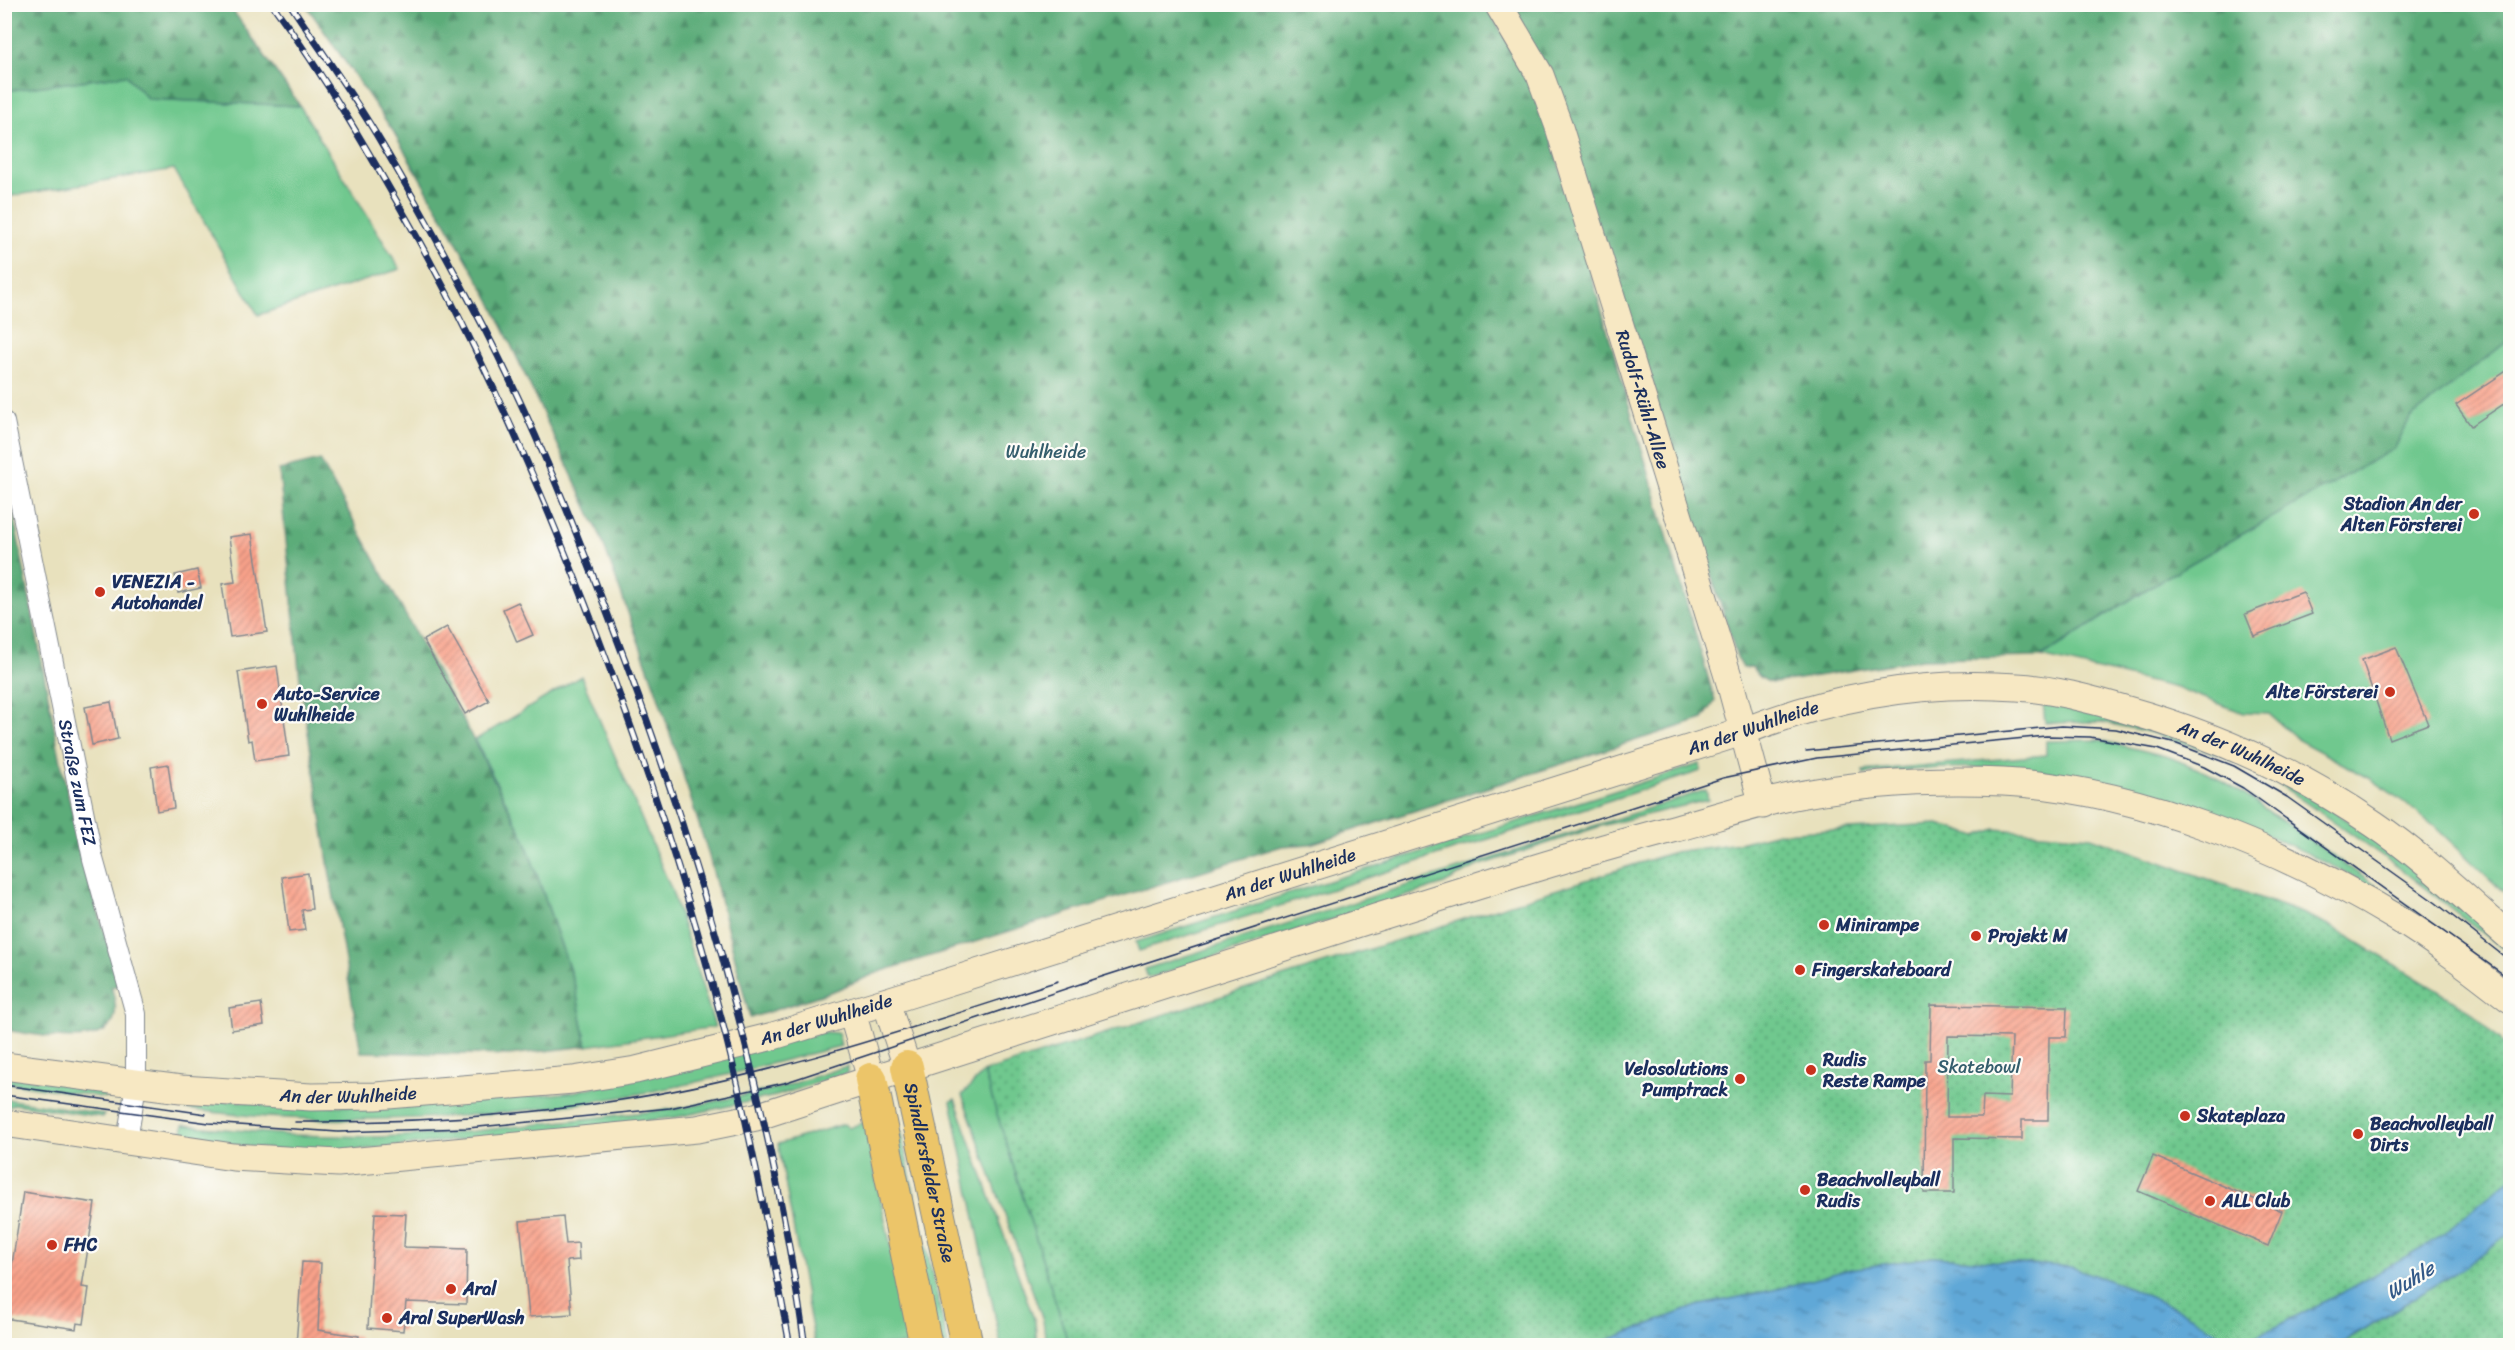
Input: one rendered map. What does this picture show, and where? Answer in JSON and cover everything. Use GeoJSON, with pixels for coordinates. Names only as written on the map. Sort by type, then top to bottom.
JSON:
{"type":"FeatureCollection","features":[{"type":"Feature","properties":{"kind":"highway","name":"Spindlersfelder Straße"},"geometry":{"type":"LineString","coordinates":[[907,1067],[967,1346]]}},
{"type":"Feature","properties":{"kind":"highway"},"geometry":{"type":"LineString","coordinates":[[871,1079],[926,1346]]}},
{"type":"Feature","properties":{"kind":"main road","name":"Rudolf-Rühl-Allee"},"geometry":{"type":"LineString","coordinates":[[1498,4],[1540,75],[1558,124],[1731,686],[1763,805]]}},
{"type":"Feature","properties":{"kind":"main road","name":"An der Wuhlheide"},"geometry":{"type":"LineString","coordinates":[[4,1066],[136,1084],[311,1097],[376,1096],[573,1080],[636,1070],[773,1036],[886,1002],[1742,732],[1790,712],[1878,692],[1956,686],[2017,687],[2084,698],[2177,723],[2259,757],[2306,782],[2376,825],[2511,937]]}},
{"type":"Feature","properties":{"kind":"main road"},"geometry":{"type":"LineString","coordinates":[[4,1123],[233,1157],[339,1163],[697,1129],[756,1117],[1567,858],[1798,796],[1876,786],[2005,782],[2059,789],[2138,805],[2196,823],[2323,878],[2397,918],[2465,964],[2511,999]]}},
{"type":"Feature","properties":{"kind":"main road","name":"Spindlersfelder Straße"},"geometry":{"type":"LineString","coordinates":[[886,1002],[907,1067]]}},
{"type":"Feature","properties":{"kind":"main road"},"geometry":{"type":"LineString","coordinates":[[852,1012],[871,1079]]}},
{"type":"Feature","properties":{"kind":"street","name":"Straße zum FEZ"},"geometry":{"type":"LineString","coordinates":[[4,422],[93,859],[136,1014],[136,1084],[127,1141]]}},
{"type":"Feature","properties":{"kind":"green space"},"geometry":{"type":"Polygon","coordinates":[[[4,5],[229,5],[300,106],[148,99],[126,75],[5,91],[4,5]]]}},
{"type":"Feature","properties":{"kind":"green space","name":"Wuhlheide"},"geometry":{"type":"Polygon","coordinates":[[[306,5],[1485,5],[1527,73],[1550,133],[1715,701],[1703,719],[1310,844],[1282,846],[879,972],[836,990],[750,1018],[709,856],[657,693],[600,535],[490,300],[393,131],[306,5]]]}},
{"type":"Feature","properties":{"kind":"green space"},"geometry":{"type":"Polygon","coordinates":[[[1510,5],[2510,5],[2510,339],[2410,418],[2395,448],[2156,583],[2041,657],[1922,659],[1770,682],[1761,678],[1752,667],[1743,668],[1737,657],[1631,320],[1510,5]]]}},
{"type":"Feature","properties":{"kind":"green space"},"geometry":{"type":"Polygon","coordinates":[[[126,75],[148,99],[300,106],[400,269],[258,315],[174,169],[5,197],[4,91],[126,75]]]}},
{"type":"Feature","properties":{"kind":"green space"},"geometry":{"type":"Polygon","coordinates":[[[2510,339],[2510,898],[2435,827],[2405,803],[2371,779],[2300,741],[2269,714],[2244,713],[2177,688],[2041,657],[2156,583],[2394,448],[2410,418],[2510,339]]]}},
{"type":"Feature","properties":{"kind":"green space"},"geometry":{"type":"Polygon","coordinates":[[[320,460],[458,710],[525,840],[575,986],[587,1046],[509,1055],[361,1052],[330,875],[300,680],[279,470],[320,460]]]}},
{"type":"Feature","properties":{"kind":"green space"},"geometry":{"type":"Polygon","coordinates":[[[4,466],[63,773],[88,877],[120,985],[111,987],[115,1010],[111,1025],[99,1034],[82,1037],[62,1038],[5,1030],[4,466]]]}},
{"type":"Feature","properties":{"kind":"green space"},"geometry":{"type":"Polygon","coordinates":[[[581,676],[672,891],[715,1027],[587,1046],[575,986],[525,840],[475,740],[581,676]]]}},
{"type":"Feature","properties":{"kind":"green space"},"geometry":{"type":"Polygon","coordinates":[[[2043,702],[2148,726],[2272,773],[2405,856],[2510,947],[2510,954],[2394,864],[2270,778],[2220,755],[2149,732],[2102,722],[2045,723],[2043,702]]]}},
{"type":"Feature","properties":{"kind":"green space"},"geometry":{"type":"Polygon","coordinates":[[[2100,740],[2169,757],[2208,773],[2242,793],[2414,912],[2315,857],[2263,833],[2154,795],[2043,772],[1987,768],[1925,769],[1864,774],[1863,771],[2046,755],[2046,741],[2100,740]]]}},
{"type":"Feature","properties":{"kind":"green space"},"geometry":{"type":"Polygon","coordinates":[[[1700,764],[1701,771],[1139,951],[1136,942],[1700,764]]]}},
{"type":"Feature","properties":{"kind":"green space"},"geometry":{"type":"Polygon","coordinates":[[[1706,790],[1708,800],[1604,825],[1475,867],[1444,884],[1148,978],[1145,969],[1706,790]]]}},
{"type":"Feature","properties":{"kind":"green space","name":"Skatebowl"},"geometry":{"type":"Polygon","coordinates":[[[1938,824],[1977,836],[1995,829],[2091,837],[2329,925],[2468,1009],[2510,1051],[2510,1179],[2435,1240],[2347,1290],[2240,1345],[2235,1345],[2192,1316],[2125,1286],[2071,1267],[1932,1257],[1851,1269],[1778,1289],[1697,1306],[1595,1345],[1069,1345],[984,1072],[1674,852],[1739,843],[1778,833],[1938,824]]]}},
{"type":"Feature","properties":{"kind":"green space"},"geometry":{"type":"Polygon","coordinates":[[[824,1032],[838,1033],[841,1046],[669,1088],[552,1107],[428,1118],[365,1119],[303,1119],[185,1109],[187,1099],[345,1106],[450,1104],[573,1092],[824,1032]]]}},
{"type":"Feature","properties":{"kind":"green space"},"geometry":{"type":"Polygon","coordinates":[[[847,1066],[847,1073],[776,1096],[677,1117],[566,1130],[336,1152],[273,1150],[182,1138],[183,1125],[288,1135],[377,1137],[447,1134],[682,1108],[780,1088],[847,1066]]]}},
{"type":"Feature","properties":{"kind":"green space"},"geometry":{"type":"Polygon","coordinates":[[[984,1072],[1069,1345],[1046,1345],[1043,1320],[962,1095],[984,1072]]]}},
{"type":"Feature","properties":{"kind":"green space"},"geometry":{"type":"Polygon","coordinates":[[[4,1074],[107,1091],[107,1098],[5,1082],[4,1074]]]}},
{"type":"Feature","properties":{"kind":"green space"},"geometry":{"type":"Polygon","coordinates":[[[5,1099],[104,1114],[103,1117],[14,1104],[5,1109],[5,1099]]]}},
{"type":"Feature","properties":{"kind":"green space"},"geometry":{"type":"Polygon","coordinates":[[[955,1099],[1035,1322],[1037,1345],[1001,1345],[951,1101],[955,1099]]]}},
{"type":"Feature","properties":{"kind":"green space"},"geometry":{"type":"Polygon","coordinates":[[[896,1111],[948,1345],[935,1345],[888,1114],[896,1111]]]}},
{"type":"Feature","properties":{"kind":"green space"},"geometry":{"type":"Polygon","coordinates":[[[864,1122],[901,1294],[909,1345],[815,1345],[778,1144],[844,1124],[849,1128],[864,1122]]]}},
{"type":"Feature","properties":{"kind":"green space"},"geometry":{"type":"Polygon","coordinates":[[[2510,1232],[2510,1345],[2337,1346],[2465,1267],[2510,1232]]]}},
{"type":"Feature","properties":{"kind":"water","name":"Wuhle"},"geometry":{"type":"Polygon","coordinates":[[[2510,1179],[2510,1232],[2465,1267],[2337,1345],[2240,1345],[2347,1290],[2435,1240],[2510,1179]]]}},
{"type":"Feature","properties":{"kind":"water"},"geometry":{"type":"Polygon","coordinates":[[[1932,1257],[2071,1267],[2125,1286],[2192,1316],[2235,1345],[1595,1345],[1697,1306],[1778,1289],[1851,1269],[1932,1257]]]}},
{"type":"Feature","properties":{"kind":"building"},"geometry":{"type":"Polygon","coordinates":[[[2511,368],[2511,399],[2471,426],[2456,405],[2511,368]]]}},
{"type":"Feature","properties":{"kind":"building"},"geometry":{"type":"Polygon","coordinates":[[[252,534],[267,632],[230,637],[222,584],[235,582],[229,537],[252,534]]]}},
{"type":"Feature","properties":{"kind":"building"},"geometry":{"type":"Polygon","coordinates":[[[197,570],[201,588],[178,593],[175,575],[197,570]]]}},
{"type":"Feature","properties":{"kind":"building"},"geometry":{"type":"Polygon","coordinates":[[[2303,592],[2312,614],[2254,636],[2245,614],[2303,592]]]}},
{"type":"Feature","properties":{"kind":"building"},"geometry":{"type":"Polygon","coordinates":[[[518,602],[533,635],[517,642],[503,609],[518,602]]]}},
{"type":"Feature","properties":{"kind":"building"},"geometry":{"type":"Polygon","coordinates":[[[447,627],[489,701],[465,714],[423,640],[447,627]]]}},
{"type":"Feature","properties":{"kind":"building","name":"Alte Försterei"},"geometry":{"type":"Polygon","coordinates":[[[2396,647],[2428,724],[2389,739],[2362,660],[2396,647]]]}},
{"type":"Feature","properties":{"kind":"building","name":"Auto-Service Wuhlheide"},"geometry":{"type":"Polygon","coordinates":[[[277,666],[289,756],[255,761],[252,740],[248,741],[238,672],[277,666]]]}},
{"type":"Feature","properties":{"kind":"building"},"geometry":{"type":"Polygon","coordinates":[[[111,702],[118,739],[92,745],[85,707],[111,702]]]}},
{"type":"Feature","properties":{"kind":"building"},"geometry":{"type":"Polygon","coordinates":[[[168,764],[174,808],[157,811],[151,767],[168,764]]]}},
{"type":"Feature","properties":{"kind":"building"},"geometry":{"type":"Polygon","coordinates":[[[308,873],[312,909],[302,910],[305,930],[289,932],[282,877],[308,873]]]}},
{"type":"Feature","properties":{"kind":"building"},"geometry":{"type":"Polygon","coordinates":[[[261,1003],[264,1025],[232,1030],[229,1008],[261,1003]]]}},
{"type":"Feature","properties":{"kind":"building"},"geometry":{"type":"Polygon","coordinates":[[[1931,1005],[2067,1007],[2066,1037],[2049,1037],[2048,1120],[2022,1120],[2022,1139],[1954,1138],[1954,1193],[1924,1193],[1925,1060],[1930,1060],[1931,1005]],[[1948,1036],[1947,1117],[1982,1117],[1983,1096],[2010,1097],[2012,1037],[1948,1036]]]}},
{"type":"Feature","properties":{"kind":"building","name":"ALL Club"},"geometry":{"type":"Polygon","coordinates":[[[2153,1156],[2282,1211],[2268,1246],[2138,1191],[2153,1156]]]}},
{"type":"Feature","properties":{"kind":"building","name":"FHC"},"geometry":{"type":"Polygon","coordinates":[[[23,1192],[95,1203],[82,1287],[89,1288],[84,1324],[77,1323],[76,1329],[4,1318],[23,1192]]]}},
{"type":"Feature","properties":{"kind":"building"},"geometry":{"type":"Polygon","coordinates":[[[375,1213],[406,1214],[404,1247],[467,1249],[466,1304],[406,1302],[403,1331],[368,1328],[375,1213]]]}},
{"type":"Feature","properties":{"kind":"building"},"geometry":{"type":"Polygon","coordinates":[[[563,1217],[566,1244],[578,1243],[579,1260],[567,1261],[572,1314],[529,1317],[520,1221],[563,1217]]]}},
{"type":"Feature","properties":{"kind":"building"},"geometry":{"type":"Polygon","coordinates":[[[302,1262],[321,1263],[318,1330],[359,1336],[358,1346],[296,1346],[302,1262]]]}},
{"type":"Feature","properties":{"kind":"tram line"},"geometry":{"type":"LineString","coordinates":[[1806,751],[2062,726],[2116,729],[2177,744],[2234,766],[2287,797],[2436,903],[2510,961]]}},
{"type":"Feature","properties":{"kind":"tram line"},"geometry":{"type":"LineString","coordinates":[[4,1095],[209,1123],[338,1132],[468,1128],[670,1108],[784,1083],[1095,979],[1723,778],[1817,758],[2046,736],[2090,737],[2157,749],[2204,767],[2243,788],[2510,979]]}},
{"type":"Feature","properties":{"kind":"tram line"},"geometry":{"type":"LineString","coordinates":[[295,1122],[418,1120],[499,1115],[580,1106],[677,1090],[842,1049],[1058,981]]}},
{"type":"Feature","properties":{"kind":"tram line"},"geometry":{"type":"LineString","coordinates":[[4,1085],[206,1114]]}},
{"type":"Feature","properties":{"kind":"railway"},"geometry":{"type":"LineString","coordinates":[[272,4],[312,61],[349,120],[418,239],[469,336],[558,535],[598,637],[666,829],[710,976],[751,1145],[790,1346]]}},
{"type":"Feature","properties":{"kind":"railway"},"geometry":{"type":"LineString","coordinates":[[290,4],[371,126],[418,205],[474,309],[531,425],[596,583],[674,799],[728,979],[752,1070],[772,1161],[805,1346]]}},
{"type":"Feature","properties":{"kind":"place","name":"Stadion An der Alten Försterei"},"geometry":{"type":"Point","coordinates":[2474,514]}},
{"type":"Feature","properties":{"kind":"place","name":"VENEZIA - Autohandel"},"geometry":{"type":"Point","coordinates":[100,592]}},
{"type":"Feature","properties":{"kind":"place","name":"Alte Försterei"},"geometry":{"type":"Point","coordinates":[2390,692]}},
{"type":"Feature","properties":{"kind":"place","name":"Auto-Service Wuhlheide"},"geometry":{"type":"Point","coordinates":[262,704]}},
{"type":"Feature","properties":{"kind":"place","name":"Minirampe"},"geometry":{"type":"Point","coordinates":[1824,925]}},
{"type":"Feature","properties":{"kind":"place","name":"Projekt M"},"geometry":{"type":"Point","coordinates":[1976,936]}},
{"type":"Feature","properties":{"kind":"place","name":"Fingerskateboard"},"geometry":{"type":"Point","coordinates":[1800,970]}},
{"type":"Feature","properties":{"kind":"place","name":"Rudis Reste Rampe"},"geometry":{"type":"Point","coordinates":[1811,1070]}},
{"type":"Feature","properties":{"kind":"place","name":"Velosolutions Pumptrack"},"geometry":{"type":"Point","coordinates":[1740,1079]}},
{"type":"Feature","properties":{"kind":"place","name":"Skateplaza"},"geometry":{"type":"Point","coordinates":[2185,1116]}},
{"type":"Feature","properties":{"kind":"place","name":"Beachvolleyball Dirts"},"geometry":{"type":"Point","coordinates":[2358,1134]}},
{"type":"Feature","properties":{"kind":"place","name":"Beachvolleyball Rudis"},"geometry":{"type":"Point","coordinates":[1805,1190]}},
{"type":"Feature","properties":{"kind":"place","name":"ALL Club"},"geometry":{"type":"Point","coordinates":[2210,1201]}},
{"type":"Feature","properties":{"kind":"place","name":"FHC"},"geometry":{"type":"Point","coordinates":[52,1245]}},
{"type":"Feature","properties":{"kind":"place","name":"Aral"},"geometry":{"type":"Point","coordinates":[451,1289]}},
{"type":"Feature","properties":{"kind":"place","name":"Aral SuperWash"},"geometry":{"type":"Point","coordinates":[387,1318]}}]}
